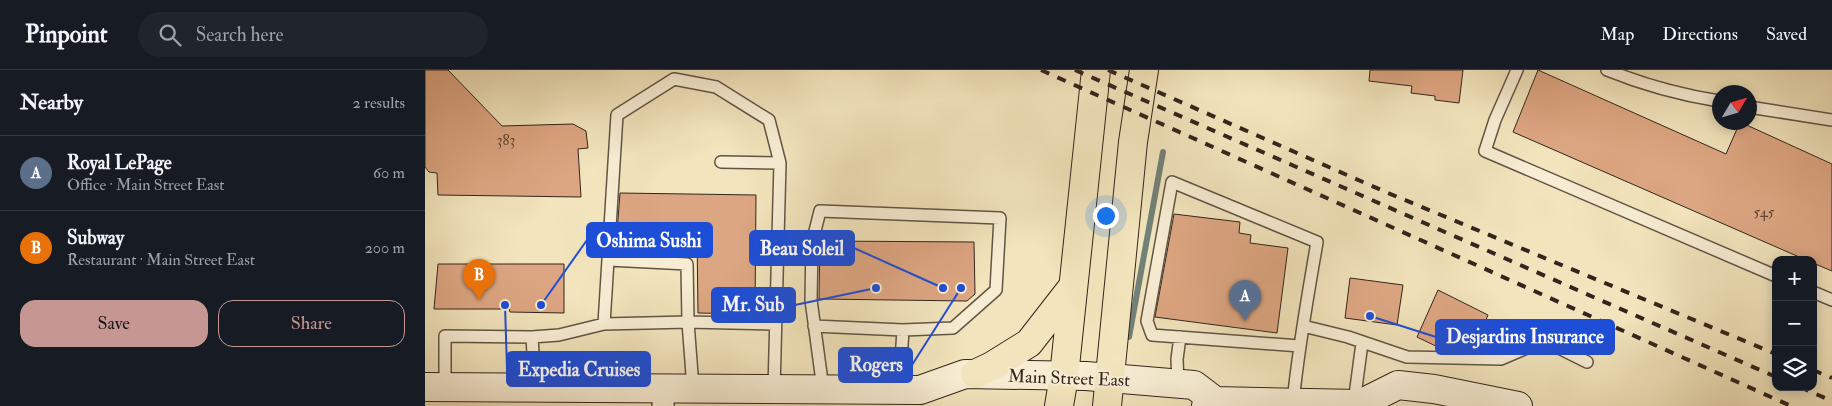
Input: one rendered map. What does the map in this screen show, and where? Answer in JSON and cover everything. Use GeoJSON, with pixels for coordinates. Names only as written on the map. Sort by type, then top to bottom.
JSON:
{"type":"FeatureCollection","features":[{"type":"Feature","properties":{"kind":"main road"},"geometry":{"type":"LineString","coordinates":[[1059,406],[1064,376],[1071,289],[1096,70]]}},
{"type":"Feature","properties":{"kind":"main road"},"geometry":{"type":"LineString","coordinates":[[1107,406],[1133,142],[1144,70]]}},
{"type":"Feature","properties":{"kind":"main road"},"geometry":{"type":"LineString","coordinates":[[975,374],[992,366],[1029,343],[1071,289]]}},
{"type":"Feature","properties":{"kind":"main road","name":"Main Street East"},"geometry":{"type":"LineString","coordinates":[[435,386],[535,386],[663,397],[693,388],[823,389],[919,395],[965,374],[975,374],[1110,378],[1194,385],[1211,404],[1360,404],[1398,386],[1434,389],[1509,405]]}},
{"type":"Feature","properties":{"kind":"lane"},"geometry":{"type":"LineString","coordinates":[[1517,70],[1495,120],[1485,151],[1772,274]]}},
{"type":"Feature","properties":{"kind":"lane"},"geometry":{"type":"LineString","coordinates":[[1607,70],[1639,83],[1712,100]]}},
{"type":"Feature","properties":{"kind":"lane"},"geometry":{"type":"LineString","coordinates":[[604,324],[617,115],[674,79],[716,86],[769,120],[780,163],[774,389]]}},
{"type":"Feature","properties":{"kind":"lane"},"geometry":{"type":"LineString","coordinates":[[1757,108],[1832,120]]}},
{"type":"Feature","properties":{"kind":"lane"},"geometry":{"type":"LineString","coordinates":[[721,162],[780,163]]}},
{"type":"Feature","properties":{"kind":"lane"},"geometry":{"type":"LineString","coordinates":[[1293,403],[1317,242],[1172,182],[1147,321],[1152,335],[1300,346]]}},
{"type":"Feature","properties":{"kind":"lane"},"geometry":{"type":"LineString","coordinates":[[814,326],[903,330],[953,328],[996,290],[1000,218],[820,212],[813,242],[811,300],[814,326],[823,389]]}},
{"type":"Feature","properties":{"kind":"lane"},"geometry":{"type":"LineString","coordinates":[[609,260],[687,264],[688,322],[693,388]]}},
{"type":"Feature","properties":{"kind":"lane"},"geometry":{"type":"LineString","coordinates":[[1817,294],[1832,300]]}},
{"type":"Feature","properties":{"kind":"lane"},"geometry":{"type":"LineString","coordinates":[[435,386],[445,336],[532,337],[559,335],[604,324],[688,322],[775,324]]}},
{"type":"Feature","properties":{"kind":"lane"},"geometry":{"type":"LineString","coordinates":[[1303,326],[1407,357],[1501,358],[1533,344],[1547,342],[1587,362]]}},
{"type":"Feature","properties":{"kind":"lane"},"geometry":{"type":"LineString","coordinates":[[903,330],[919,395]]}},
{"type":"Feature","properties":{"kind":"lane"},"geometry":{"type":"LineString","coordinates":[[532,337],[535,386]]}},
{"type":"Feature","properties":{"kind":"lane"},"geometry":{"type":"LineString","coordinates":[[1178,384],[1177,359],[1180,337]]}},
{"type":"Feature","properties":{"kind":"lane"},"geometry":{"type":"LineString","coordinates":[[1360,404],[1363,343]]}},
{"type":"Feature","properties":{"kind":"building"},"geometry":{"type":"Polygon","coordinates":[[[425,70],[448,70],[502,126],[573,124],[586,131],[588,148],[578,149],[581,197],[438,195],[437,173],[429,172],[425,167],[425,70]]]}},
{"type":"Feature","properties":{"kind":"building"},"geometry":{"type":"Polygon","coordinates":[[[1370,70],[1463,70],[1459,103],[1435,100],[1435,96],[1411,93],[1412,86],[1369,81],[1370,70]]]}},
{"type":"Feature","properties":{"kind":"building"},"geometry":{"type":"Polygon","coordinates":[[[1538,70],[1726,154],[1736,130],[1757,130],[1832,164],[1832,271],[1817,265],[1817,256],[1797,256],[1513,132],[1538,70]]]}},
{"type":"Feature","properties":{"kind":"building"},"geometry":{"type":"Polygon","coordinates":[[[620,193],[756,195],[755,314],[698,313],[697,235],[617,233],[620,193]]]}},
{"type":"Feature","properties":{"kind":"building"},"geometry":{"type":"Polygon","coordinates":[[[1174,214],[1240,222],[1239,233],[1251,235],[1250,243],[1288,248],[1277,333],[1155,317],[1174,214]]]}},
{"type":"Feature","properties":{"kind":"building"},"geometry":{"type":"Polygon","coordinates":[[[820,241],[974,242],[975,294],[967,301],[819,299],[820,241]]]}},
{"type":"Feature","properties":{"kind":"building"},"geometry":{"type":"Polygon","coordinates":[[[438,264],[564,264],[564,313],[510,312],[509,309],[434,309],[438,264]]]}},
{"type":"Feature","properties":{"kind":"building"},"geometry":{"type":"Polygon","coordinates":[[[1350,278],[1403,285],[1397,325],[1345,318],[1350,278]]]}},
{"type":"Feature","properties":{"kind":"building"},"geometry":{"type":"Polygon","coordinates":[[[1438,290],[1488,315],[1475,346],[1456,337],[1450,350],[1444,350],[1417,337],[1438,290]]]}},
{"type":"Feature","properties":{"kind":"waterway"},"geometry":{"type":"LineString","coordinates":[[1129,337],[1163,152]]}},
{"type":"Feature","properties":{"kind":"railway"},"geometry":{"type":"LineString","coordinates":[[1041,70],[1791,406]]}},
{"type":"Feature","properties":{"kind":"railway"},"geometry":{"type":"LineString","coordinates":[[1075,70],[1772,375]]}},
{"type":"Feature","properties":{"kind":"railway"},"geometry":{"type":"LineString","coordinates":[[1108,70],[1388,193],[1772,352]]}},
{"type":"Feature","properties":{"kind":"railway"},"geometry":{"type":"LineString","coordinates":[[1817,372],[1832,378]]}},
{"type":"Feature","properties":{"kind":"railway"},"geometry":{"type":"LineString","coordinates":[[1809,391],[1832,401]]}},
{"type":"Feature","properties":{"kind":"place","name":"Mr. Sub"},"geometry":{"type":"Point","coordinates":[876,288]}},
{"type":"Feature","properties":{"kind":"place","name":"Beau Soleil"},"geometry":{"type":"Point","coordinates":[943,288]}},
{"type":"Feature","properties":{"kind":"place","name":"Rogers"},"geometry":{"type":"Point","coordinates":[961,288]}},
{"type":"Feature","properties":{"kind":"place","name":"Subway"},"geometry":{"type":"Point","coordinates":[479,300]}},
{"type":"Feature","properties":{"kind":"place","name":"Expedia Cruises"},"geometry":{"type":"Point","coordinates":[505,305]}},
{"type":"Feature","properties":{"kind":"place","name":"Oshima Sushi"},"geometry":{"type":"Point","coordinates":[541,305]}},
{"type":"Feature","properties":{"kind":"place","name":"Desjardins Insurance"},"geometry":{"type":"Point","coordinates":[1370,316]}},
{"type":"Feature","properties":{"kind":"place","name":"Royal LePage"},"geometry":{"type":"Point","coordinates":[1245,321]}}]}
